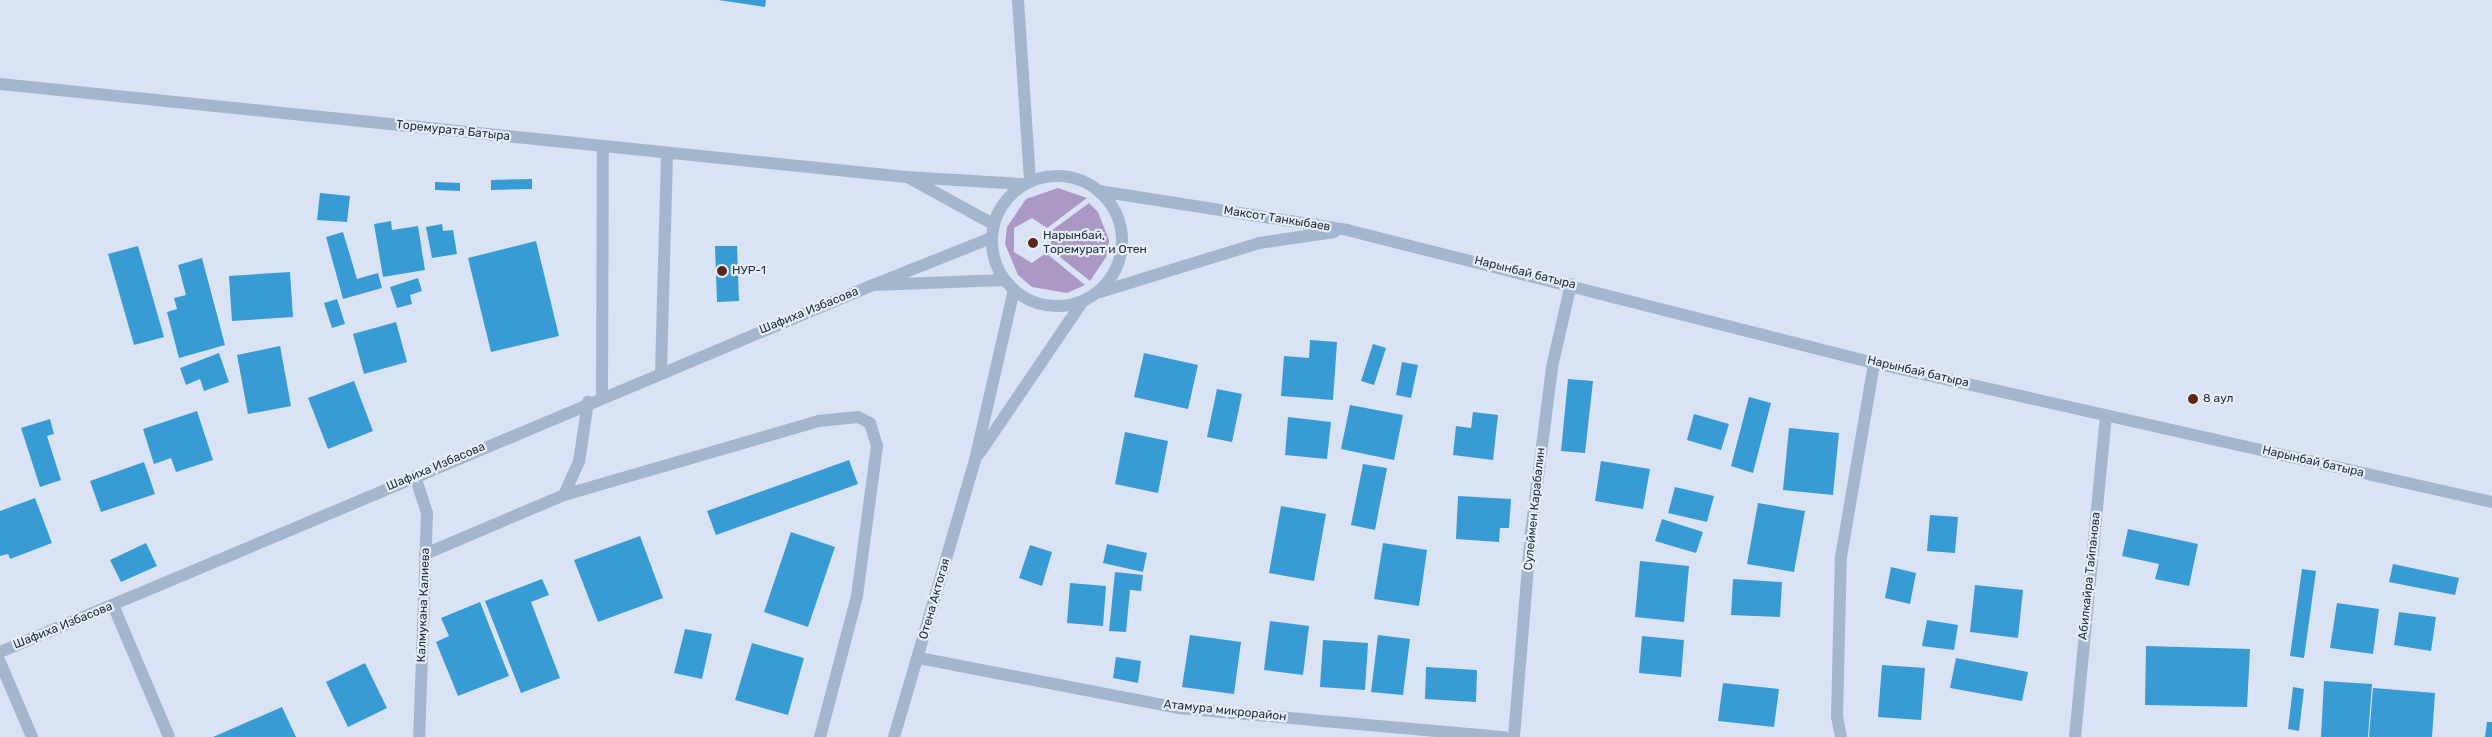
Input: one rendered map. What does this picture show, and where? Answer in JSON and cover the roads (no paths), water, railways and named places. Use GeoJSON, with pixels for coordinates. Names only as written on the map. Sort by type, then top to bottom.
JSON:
{"type":"FeatureCollection","features":[{"type":"Feature","properties":{"kind":"street"},"geometry":{"type":"LineString","coordinates":[[1018,0],[1026,182]]}},
{"type":"Feature","properties":{"kind":"street","name":"Торемурата Батыра"},"geometry":{"type":"LineString","coordinates":[[0,84],[906,177],[1026,182]]}},
{"type":"Feature","properties":{"kind":"street"},"geometry":{"type":"LineString","coordinates":[[602,396],[603,146]]}},
{"type":"Feature","properties":{"kind":"street"},"geometry":{"type":"LineString","coordinates":[[661,371],[666,152]]}},
{"type":"Feature","properties":{"kind":"street"},"geometry":{"type":"LineString","coordinates":[[1051,175],[1074,177],[1099,191],[1117,214],[1122,243],[1115,271],[1096,294],[1083,300],[1040,304],[1014,290],[1004,280],[991,238],[993,224],[1007,198],[1026,182],[1051,175]]}},
{"type":"Feature","properties":{"kind":"street"},"geometry":{"type":"LineString","coordinates":[[906,177],[993,224]]}},
{"type":"Feature","properties":{"kind":"street","name":"Максот Танкыбаев"},"geometry":{"type":"LineString","coordinates":[[1099,191],[1346,230]]}},
{"type":"Feature","properties":{"kind":"street","name":"Максот Танкыбаев"},"geometry":{"type":"LineString","coordinates":[[1096,294],[1258,243],[1346,230]]}},
{"type":"Feature","properties":{"kind":"street","name":"Нарынбай батыра"},"geometry":{"type":"LineString","coordinates":[[1346,230],[1571,284],[1874,363],[2492,502]]}},
{"type":"Feature","properties":{"kind":"street","name":"Шафиха Избасова"},"geometry":{"type":"LineString","coordinates":[[0,652],[661,371],[991,238]]}},
{"type":"Feature","properties":{"kind":"street"},"geometry":{"type":"LineString","coordinates":[[873,285],[1004,280]]}},
{"type":"Feature","properties":{"kind":"street","name":"Сулеймен Карабалин"},"geometry":{"type":"LineString","coordinates":[[1514,737],[1543,435],[1552,367],[1571,284]]}},
{"type":"Feature","properties":{"kind":"street","name":"Отена Актогая"},"geometry":{"type":"LineString","coordinates":[[894,737],[919,658],[975,460],[1014,290]]}},
{"type":"Feature","properties":{"kind":"street","name":"Отена Актогая"},"geometry":{"type":"LineString","coordinates":[[975,460],[1083,300]]}},
{"type":"Feature","properties":{"kind":"street"},"geometry":{"type":"LineString","coordinates":[[1841,737],[1836,716],[1841,557],[1874,363]]}},
{"type":"Feature","properties":{"kind":"street"},"geometry":{"type":"LineString","coordinates":[[564,495],[579,462],[588,402]]}},
{"type":"Feature","properties":{"kind":"street","name":"Абилкайра Тайпанова"},"geometry":{"type":"LineString","coordinates":[[2075,737],[2106,415]]}},
{"type":"Feature","properties":{"kind":"street"},"geometry":{"type":"LineString","coordinates":[[425,554],[564,495],[819,421],[858,417],[870,423],[877,446],[857,596],[820,737]]}},
{"type":"Feature","properties":{"kind":"street","name":"Калмукана Калиева"},"geometry":{"type":"LineString","coordinates":[[415,476],[427,513],[419,737]]}},
{"type":"Feature","properties":{"kind":"street"},"geometry":{"type":"LineString","coordinates":[[113,605],[170,737]]}},
{"type":"Feature","properties":{"kind":"street","name":"Атамура микрорайон"},"geometry":{"type":"LineString","coordinates":[[919,658],[1178,708],[1505,737]]}},
{"type":"Feature","properties":{"kind":"street"},"geometry":{"type":"LineString","coordinates":[[0,662],[32,737]]}},
{"type":"Feature","properties":{"kind":"place","name":"Нарынбай, Торемурат и Отен"},"geometry":{"type":"Point","coordinates":[1033,243]}},
{"type":"Feature","properties":{"kind":"place","name":"НУР-1"},"geometry":{"type":"Point","coordinates":[722,271]}},
{"type":"Feature","properties":{"kind":"place","name":"8 аул"},"geometry":{"type":"Point","coordinates":[2193,399]}}]}
